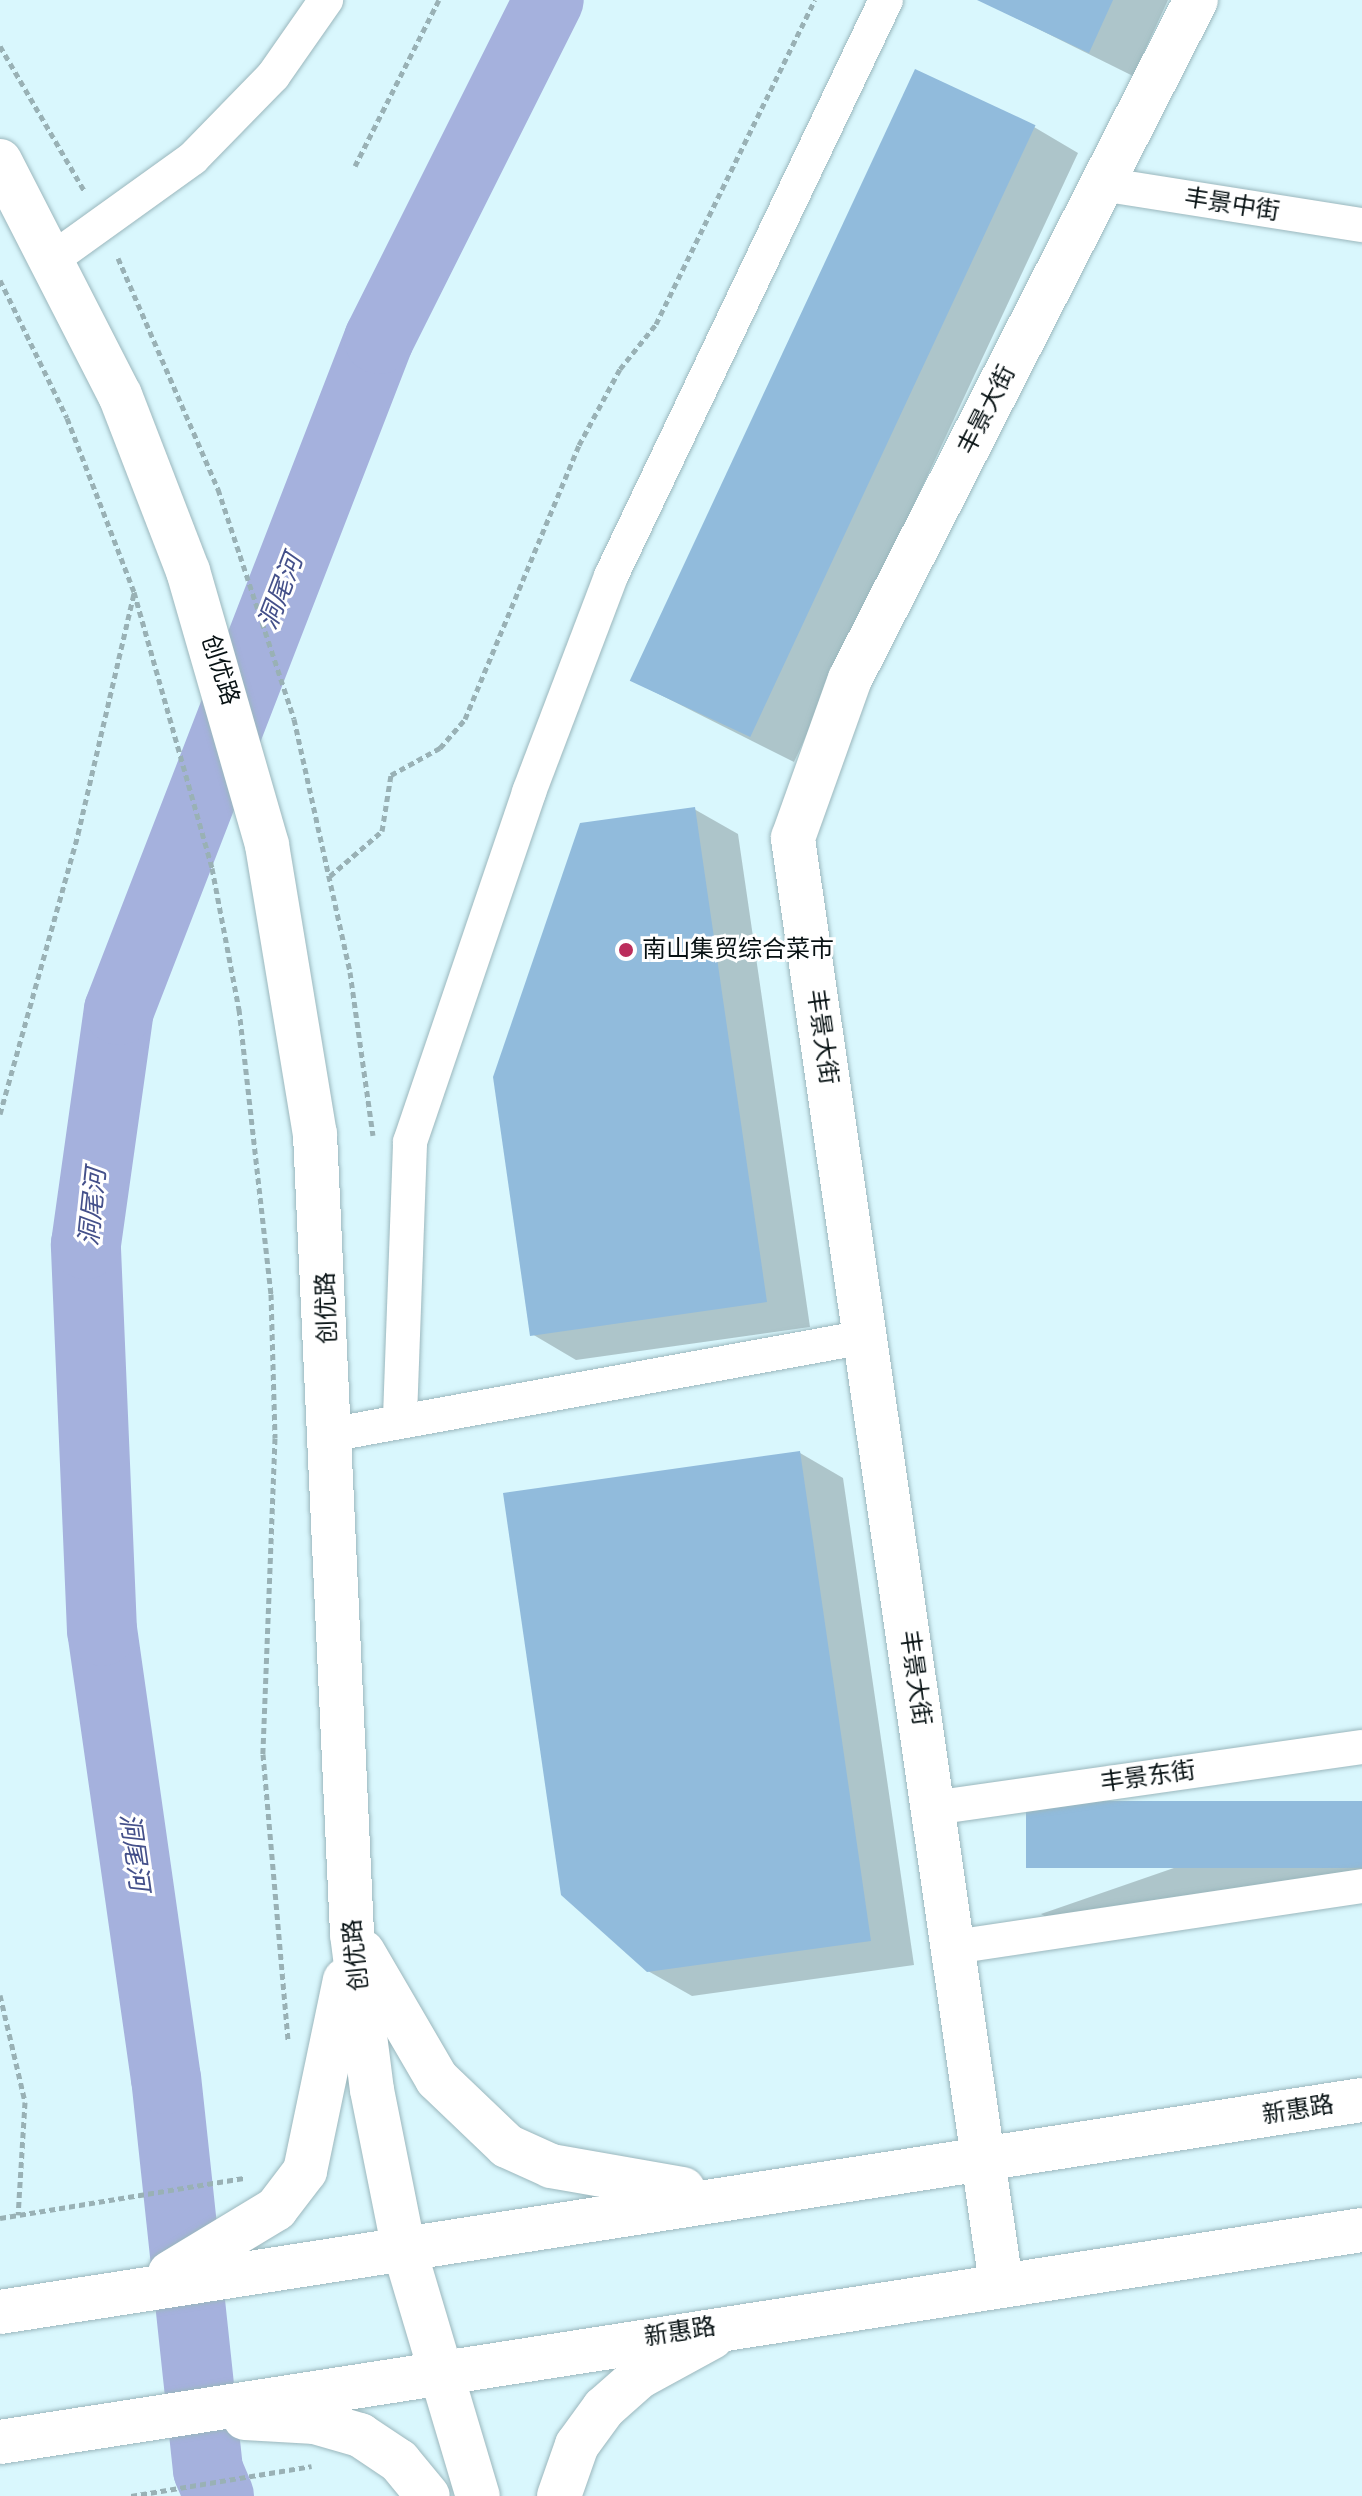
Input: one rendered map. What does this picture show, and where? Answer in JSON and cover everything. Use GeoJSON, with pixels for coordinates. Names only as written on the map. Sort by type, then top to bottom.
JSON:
{"type":"FeatureCollection","features":[{"type":"Feature","properties":{"kind":"street"},"geometry":{"type":"LineString","coordinates":[[54,258],[103,227],[234,118],[326,0]]}},
{"type":"Feature","properties":{"kind":"street"},"geometry":{"type":"LineString","coordinates":[[400,1417],[410,1142],[529,792],[611,576],[886,0]]}},
{"type":"Feature","properties":{"kind":"street","name":"丰景大街"},"geometry":{"type":"LineString","coordinates":[[1001,2284],[793,838],[850,679],[1196,0]]}},
{"type":"Feature","properties":{"kind":"street","name":"创优路"},"geometry":{"type":"LineString","coordinates":[[0,161],[54,258],[120,395],[188,571],[263,830],[292,985],[326,1269],[329,1435],[352,1934],[372,2090],[403,2245],[436,2368],[478,2496]]}},
{"type":"Feature","properties":{"kind":"street","name":"丰景中街"},"geometry":{"type":"LineString","coordinates":[[1102,184],[1362,225]]}},
{"type":"Feature","properties":{"kind":"street"},"geometry":{"type":"LineString","coordinates":[[329,1435],[400,1417],[865,1337]]}},
{"type":"Feature","properties":{"kind":"street","name":"丰景东街"},"geometry":{"type":"LineString","coordinates":[[933,1808],[1362,1747]]}},
{"type":"Feature","properties":{"kind":"street"},"geometry":{"type":"LineString","coordinates":[[954,1947],[1362,1886]]}},
{"type":"Feature","properties":{"kind":"street"},"geometry":{"type":"LineString","coordinates":[[142,2288],[266,2193],[305,2171],[320,2124],[352,1934]]}},
{"type":"Feature","properties":{"kind":"street"},"geometry":{"type":"LineString","coordinates":[[352,1934],[437,2079],[507,2146],[551,2166],[725,2196]]}},
{"type":"Feature","properties":{"kind":"street","name":"新惠路"},"geometry":{"type":"LineString","coordinates":[[0,2312],[403,2245],[1362,2100]]}},
{"type":"Feature","properties":{"kind":"street","name":"新惠路"},"geometry":{"type":"LineString","coordinates":[[314,2405],[436,2368],[1362,2230]]}},
{"type":"Feature","properties":{"kind":"street"},"geometry":{"type":"LineString","coordinates":[[559,2496],[577,2445],[604,2408],[639,2377],[739,2323]]}},
{"type":"Feature","properties":{"kind":"street"},"geometry":{"type":"LineString","coordinates":[[0,2442],[167,2414],[314,2405],[373,2444],[428,2496]]}},
{"type":"Feature","properties":{"kind":"path"},"geometry":{"type":"LineString","coordinates":[[355,166],[439,0]]}},
{"type":"Feature","properties":{"kind":"path"},"geometry":{"type":"LineString","coordinates":[[330,876],[382,831],[391,775],[440,748],[465,719],[579,445],[620,369],[656,324],[815,0]]}},
{"type":"Feature","properties":{"kind":"path"},"geometry":{"type":"LineString","coordinates":[[0,46],[103,227],[218,489],[294,719],[330,876],[373,1141]]}},
{"type":"Feature","properties":{"kind":"path"},"geometry":{"type":"LineString","coordinates":[[0,280],[67,418],[134,592],[156,661],[212,868],[251,1096],[271,1294],[275,1438],[264,1769],[289,2054]]}},
{"type":"Feature","properties":{"kind":"path"},"geometry":{"type":"LineString","coordinates":[[0,1114],[78,834],[134,592]]}},
{"type":"Feature","properties":{"kind":"path"},"geometry":{"type":"LineString","coordinates":[[0,1995],[25,2102],[18,2215]]}},
{"type":"Feature","properties":{"kind":"path"},"geometry":{"type":"LineString","coordinates":[[0,2218],[49,2210],[266,2193]]}},
{"type":"Feature","properties":{"kind":"path"},"geometry":{"type":"LineString","coordinates":[[131,2496],[315,2465]]}},
{"type":"Feature","properties":{"kind":"building"},"geometry":{"type":"Polygon","coordinates":[[[977,0],[1113,0],[1089,53],[977,0]]]}},
{"type":"Feature","properties":{"kind":"building"},"geometry":{"type":"Polygon","coordinates":[[[915,69],[1036,125],[750,737],[630,681],[915,69]]]}},
{"type":"Feature","properties":{"kind":"building","name":"南山集贸综合菜市"},"geometry":{"type":"Polygon","coordinates":[[[695,807],[767,1302],[530,1336],[493,1077],[580,823],[695,807]]]}},
{"type":"Feature","properties":{"kind":"building"},"geometry":{"type":"Polygon","coordinates":[[[800,1451],[871,1941],[647,1972],[561,1895],[503,1493],[800,1451]]]}},
{"type":"Feature","properties":{"kind":"building"},"geometry":{"type":"Polygon","coordinates":[[[1026,1801],[1362,1801],[1362,1868],[1026,1868],[1026,1801]]]}},
{"type":"Feature","properties":{"kind":"waterway","name":"洞尾河"},"geometry":{"type":"LineString","coordinates":[[219,2496],[208,2470],[166,2079],[102,1631],[86,1244],[119,1010],[379,339],[549,0]]}},
{"type":"Feature","properties":{"kind":"place","name":"南山集贸综合菜市"},"geometry":{"type":"Point","coordinates":[626,950]}}]}
